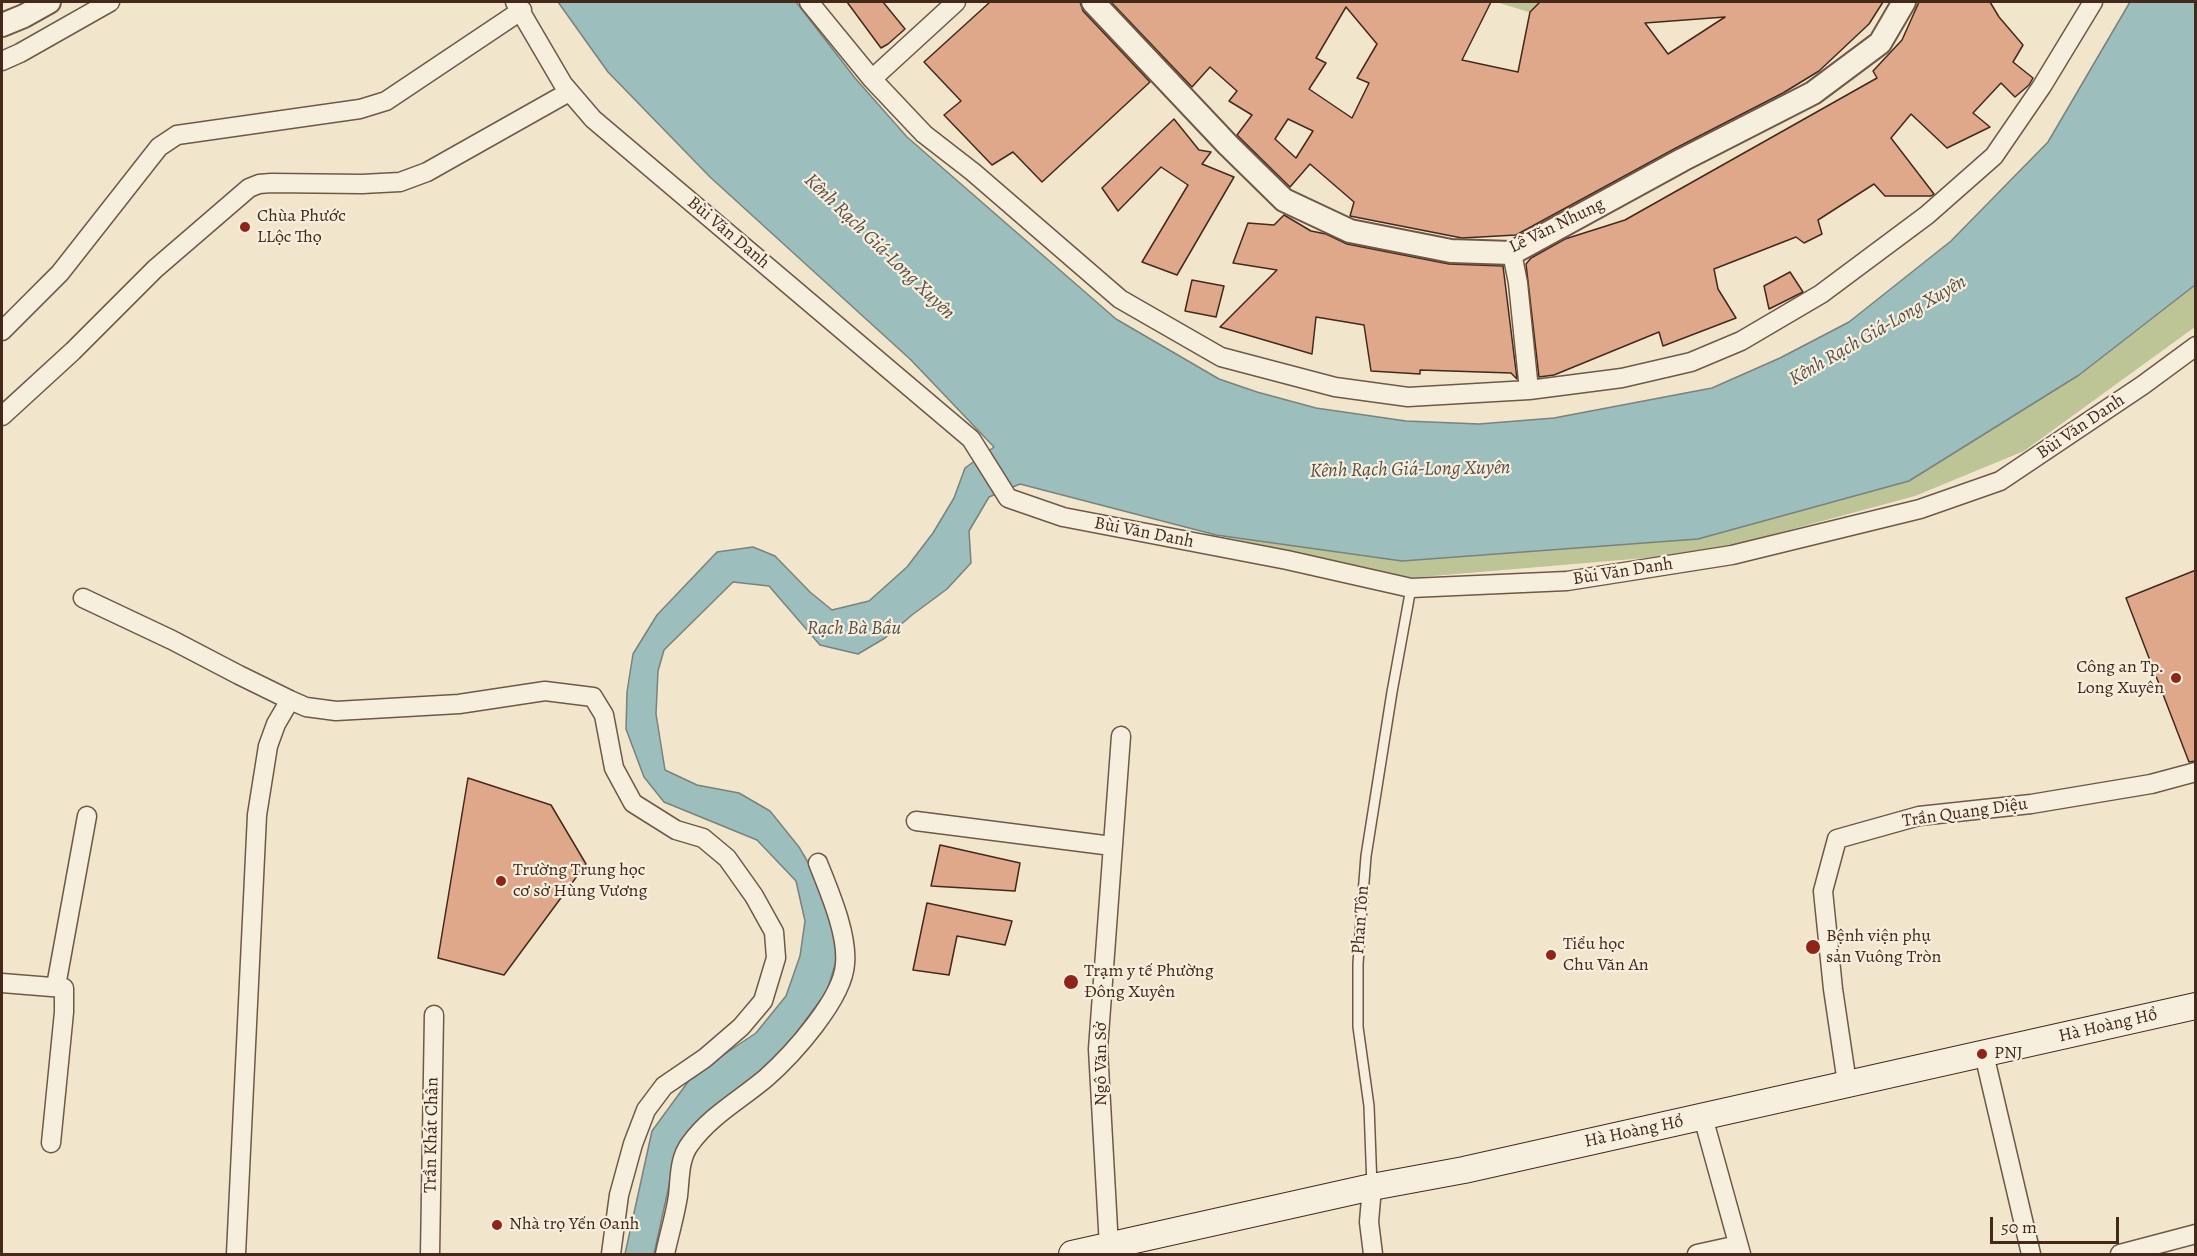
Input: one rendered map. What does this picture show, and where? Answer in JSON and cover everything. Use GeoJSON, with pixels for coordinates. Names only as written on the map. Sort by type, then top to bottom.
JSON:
{"type":"FeatureCollection","features":[{"type":"Feature","properties":{"kind":"main road","name":"Hà Hoàng Hổ"},"geometry":{"type":"LineString","coordinates":[[1072,1254],[1372,1187],[1464,1170],[2196,1006]]}},
{"type":"Feature","properties":{"kind":"street"},"geometry":{"type":"LineString","coordinates":[[2,25],[48,2]]}},
{"type":"Feature","properties":{"kind":"street"},"geometry":{"type":"LineString","coordinates":[[2,61],[111,2]]}},
{"type":"Feature","properties":{"kind":"street"},"geometry":{"type":"LineString","coordinates":[[809,2],[872,79],[924,134],[973,172],[1120,299],[1221,357],[1335,387],[1408,397],[1529,390],[1622,378],[1691,362],[1741,341],[1821,294],[1928,215],[1994,156],[2042,86],[2093,2]]}},
{"type":"Feature","properties":{"kind":"street"},"geometry":{"type":"LineString","coordinates":[[872,79],[956,2]]}},
{"type":"Feature","properties":{"kind":"street","name":"Lê Văn Nhung"},"geometry":{"type":"LineString","coordinates":[[1093,2],[1284,200],[1350,231],[1451,251],[1512,253],[1683,160],[1813,93],[1880,43],[1904,2]]}},
{"type":"Feature","properties":{"kind":"street"},"geometry":{"type":"LineString","coordinates":[[2,331],[60,273],[159,147],[167,140],[177,135],[360,109],[386,101],[521,9]]}},
{"type":"Feature","properties":{"kind":"street","name":"Bùi Văn Danh"},"geometry":{"type":"LineString","coordinates":[[521,9],[566,88],[593,119],[972,439],[1008,498],[1063,517],[1287,560],[1411,588],[1567,581],[1732,555],[1920,509],[2000,481],[2143,385],[2196,346]]}},
{"type":"Feature","properties":{"kind":"street"},"geometry":{"type":"LineString","coordinates":[[2,416],[73,351],[155,269],[249,188],[271,183],[400,182],[428,172],[566,88]]}},
{"type":"Feature","properties":{"kind":"street"},"geometry":{"type":"LineString","coordinates":[[1512,253],[1518,283],[1529,390]]}},
{"type":"Feature","properties":{"kind":"street"},"geometry":{"type":"LineString","coordinates":[[83,598],[306,708],[336,711],[459,704],[545,691],[593,697],[604,715],[614,768],[633,803],[676,830],[704,838],[728,858],[754,896],[774,932],[776,958],[763,1001],[741,1027],[705,1058],[664,1086],[646,1110],[633,1143],[619,1196],[611,1254]]}},
{"type":"Feature","properties":{"kind":"street"},"geometry":{"type":"LineString","coordinates":[[236,1254],[257,815],[268,746],[276,724],[290,700]]}},
{"type":"Feature","properties":{"kind":"street","name":"Ngô Văn Sở"},"geometry":{"type":"LineString","coordinates":[[1109,1246],[1098,1049],[1121,736]]}},
{"type":"Feature","properties":{"kind":"street","name":"Trần Quang Diệu"},"geometry":{"type":"LineString","coordinates":[[1847,1083],[1833,989],[1823,891],[1837,838],[1918,816],[2031,804],[2151,784],[2196,772]]}},
{"type":"Feature","properties":{"kind":"street"},"geometry":{"type":"LineString","coordinates":[[56,986],[87,816]]}},
{"type":"Feature","properties":{"kind":"street"},"geometry":{"type":"LineString","coordinates":[[916,821],[1112,846]]}},
{"type":"Feature","properties":{"kind":"street"},"geometry":{"type":"LineString","coordinates":[[665,1254],[688,1145],[707,1123],[766,1078],[805,1038],[836,993],[843,978],[846,961],[835,906],[818,863]]}},
{"type":"Feature","properties":{"kind":"street"},"geometry":{"type":"LineString","coordinates":[[2,982],[64,988],[64,1012],[51,1143]]}},
{"type":"Feature","properties":{"kind":"street","name":"Trần Khát Chân"},"geometry":{"type":"LineString","coordinates":[[430,1254],[434,1016]]}},
{"type":"Feature","properties":{"kind":"street"},"geometry":{"type":"LineString","coordinates":[[1984,1054],[2031,1254]]}},
{"type":"Feature","properties":{"kind":"street"},"geometry":{"type":"LineString","coordinates":[[1697,1254],[1740,1250],[1703,1117]]}},
{"type":"Feature","properties":{"kind":"street","name":"Phan Tôn"},"geometry":{"type":"LineString","coordinates":[[1372,1187],[1369,1222],[1373,1254]]}},
{"type":"Feature","properties":{"kind":"street"},"geometry":{"type":"LineString","coordinates":[[2120,1254],[2196,1234]]}},
{"type":"Feature","properties":{"kind":"lane","name":"Phan Tôn"},"geometry":{"type":"LineString","coordinates":[[1372,1187],[1369,1106],[1358,1027],[1358,964],[1366,856],[1411,588]]}},
{"type":"Feature","properties":{"kind":"green space"},"geometry":{"type":"Polygon","coordinates":[[[1496,2],[1540,2],[1529,12],[1496,2]]]}},
{"type":"Feature","properties":{"kind":"green space"},"geometry":{"type":"Polygon","coordinates":[[[2195,285],[2195,327],[2024,451],[1915,496],[1704,553],[1409,578],[1216,535],[1402,561],[2079,375],[2195,285]]]}},
{"type":"Feature","properties":{"kind":"water"},"geometry":{"type":"Polygon","coordinates":[[[558,2],[796,2],[855,78],[907,137],[1116,319],[1219,379],[1257,392],[1316,408],[1406,421],[1479,424],[1554,418],[1712,388],[1780,358],[1849,322],[1951,241],[2048,142],[2130,2],[2195,2],[2195,285],[2079,375],[1909,481],[1698,539],[1402,561],[1216,535],[1020,484],[989,497],[969,531],[971,563],[947,589],[885,638],[858,654],[820,645],[769,586],[733,582],[664,650],[658,671],[656,714],[665,770],[697,785],[739,793],[770,811],[799,847],[816,876],[831,918],[838,955],[827,991],[797,1032],[776,1057],[703,1122],[677,1149],[654,1254],[625,1254],[652,1131],[693,1075],[756,1033],[786,996],[800,956],[805,921],[796,881],[757,840],[664,802],[644,777],[626,729],[627,692],[633,654],[657,615],[717,552],[753,547],[775,556],[810,592],[832,610],[869,601],[907,567],[933,533],[954,498],[965,468],[994,447],[911,360],[710,177],[608,72],[558,2]]]}},
{"type":"Feature","properties":{"kind":"building"},"geometry":{"type":"Polygon","coordinates":[[[847,2],[883,2],[905,29],[881,48],[847,2]]]}},
{"type":"Feature","properties":{"kind":"building"},"geometry":{"type":"Polygon","coordinates":[[[990,2],[1080,2],[1083,11],[1150,82],[1042,182],[1013,152],[992,165],[944,115],[961,101],[924,62],[990,2]]]}},
{"type":"Feature","properties":{"kind":"building"},"geometry":{"type":"Polygon","coordinates":[[[1111,2],[1491,2],[1462,60],[1518,72],[1530,12],[1540,2],[1883,2],[1869,24],[1819,71],[1783,93],[1516,235],[1462,238],[1350,216],[1354,202],[1310,164],[1290,187],[1237,135],[1252,115],[1229,101],[1237,91],[1210,67],[1192,87],[1111,2]],[[1346,7],[1316,58],[1326,63],[1309,89],[1352,118],[1369,83],[1357,78],[1377,44],[1346,7]],[[1725,17],[1645,23],[1668,54],[1725,17]],[[1288,119],[1275,139],[1296,158],[1313,131],[1288,119]]]}},
{"type":"Feature","properties":{"kind":"building"},"geometry":{"type":"Polygon","coordinates":[[[1919,2],[1990,2],[1999,17],[2023,45],[2013,62],[2033,78],[2029,85],[2015,97],[2001,83],[1973,113],[1990,127],[1947,148],[1911,114],[1891,138],[1934,194],[1931,196],[1885,196],[1874,184],[1818,220],[1822,234],[1804,243],[1796,237],[1714,269],[1718,289],[1736,318],[1663,346],[1659,332],[1554,375],[1539,377],[1526,264],[1531,258],[1565,239],[1625,220],[1877,78],[1873,71],[1902,40],[1919,2]]]}},
{"type":"Feature","properties":{"kind":"building"},"geometry":{"type":"Polygon","coordinates":[[[1174,119],[1199,150],[1211,152],[1202,164],[1234,177],[1177,275],[1142,262],[1188,185],[1161,167],[1118,211],[1102,188],[1174,119]]]}},
{"type":"Feature","properties":{"kind":"building"},"geometry":{"type":"Polygon","coordinates":[[[1284,215],[1311,231],[1326,234],[1347,244],[1449,264],[1503,266],[1517,379],[1511,373],[1420,370],[1420,374],[1371,371],[1364,325],[1316,317],[1312,354],[1220,327],[1277,270],[1233,263],[1248,223],[1274,225],[1284,215]]]}},
{"type":"Feature","properties":{"kind":"building"},"geometry":{"type":"Polygon","coordinates":[[[1790,272],[1803,292],[1769,309],[1764,286],[1790,272]]]}},
{"type":"Feature","properties":{"kind":"building"},"geometry":{"type":"Polygon","coordinates":[[[1192,280],[1224,286],[1216,317],[1185,311],[1192,280]]]}},
{"type":"Feature","properties":{"kind":"building","name":"Công an Tp. Long Xuyên"},"geometry":{"type":"Polygon","coordinates":[[[2196,570],[2196,761],[2189,762],[2126,598],[2196,570]]]}},
{"type":"Feature","properties":{"kind":"building"},"geometry":{"type":"Polygon","coordinates":[[[468,778],[551,805],[586,864],[504,975],[438,958],[468,778]]]}},
{"type":"Feature","properties":{"kind":"building"},"geometry":{"type":"Polygon","coordinates":[[[940,845],[1020,863],[1015,891],[931,886],[940,845]]]}},
{"type":"Feature","properties":{"kind":"building"},"geometry":{"type":"Polygon","coordinates":[[[927,903],[1012,921],[1005,945],[957,936],[949,975],[913,970],[927,903]]]}},
{"type":"Feature","properties":{"kind":"place","name":"Chùa Phước LLộc Thọ"},"geometry":{"type":"Point","coordinates":[245,227]}},
{"type":"Feature","properties":{"kind":"place","name":"Công an Tp. Long Xuyên"},"geometry":{"type":"Point","coordinates":[2176,678]}},
{"type":"Feature","properties":{"kind":"place","name":"Trường Trung học cơ sở Hùng Vương"},"geometry":{"type":"Point","coordinates":[501,881]}},
{"type":"Feature","properties":{"kind":"place","name":"Bệnh viện phụ sản Vuông Tròn"},"geometry":{"type":"Point","coordinates":[1813,947]}},
{"type":"Feature","properties":{"kind":"place","name":"Tiểu học Chu Văn An"},"geometry":{"type":"Point","coordinates":[1551,955]}},
{"type":"Feature","properties":{"kind":"place","name":"Trạm y tế Phường Đông Xuyên"},"geometry":{"type":"Point","coordinates":[1071,982]}},
{"type":"Feature","properties":{"kind":"place","name":"PNJ"},"geometry":{"type":"Point","coordinates":[1982,1054]}},
{"type":"Feature","properties":{"kind":"place","name":"Nhà trọ Yến Oanh"},"geometry":{"type":"Point","coordinates":[497,1225]}},
{"type":"Feature","properties":{"kind":"water label","name":"Kênh Rạch Giá-Long Xuyên"},"geometry":{"type":"Point","coordinates":[879,247]}},
{"type":"Feature","properties":{"kind":"water label","name":"Kênh Rạch Giá-Long Xuyên"},"geometry":{"type":"Point","coordinates":[1878,331]}},
{"type":"Feature","properties":{"kind":"water label","name":"Kênh Rạch Giá-Long Xuyên"},"geometry":{"type":"Point","coordinates":[1410,470]}},
{"type":"Feature","properties":{"kind":"water label","name":"Rạch Bà Bầu"},"geometry":{"type":"Point","coordinates":[854,629]}}]}
